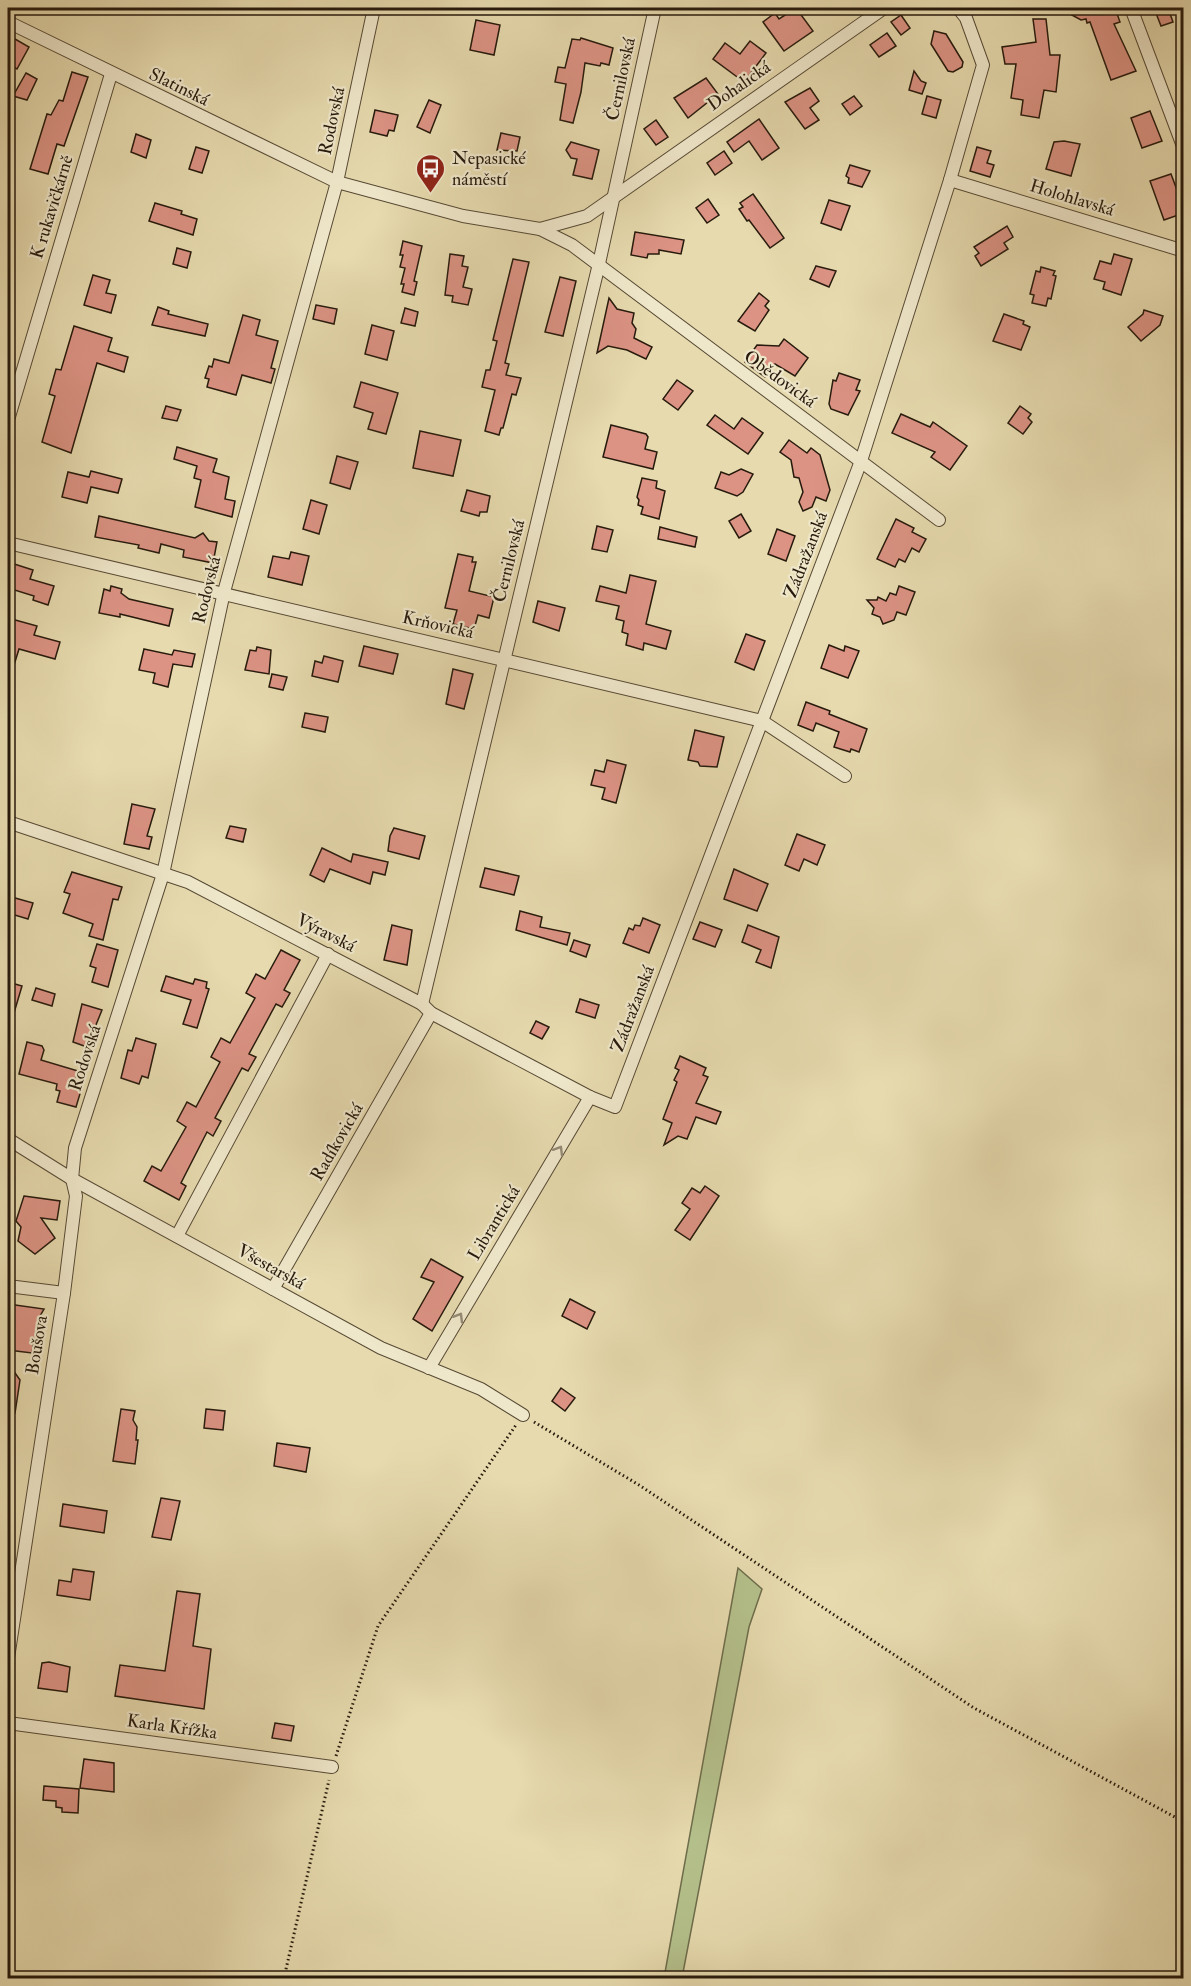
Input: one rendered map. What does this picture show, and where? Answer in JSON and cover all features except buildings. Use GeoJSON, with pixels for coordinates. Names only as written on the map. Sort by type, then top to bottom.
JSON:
{"type":"FeatureCollection","features":[{"type":"Feature","properties":{"kind":"street","name":"Rodovská"},"geometry":{"type":"LineString","coordinates":[[72,1179],[75,1148],[163,874],[224,592],[337,182],[374,8]]}},
{"type":"Feature","properties":{"kind":"street","name":"Černilovská"},"geometry":{"type":"LineString","coordinates":[[614,194],[655,8]]}},
{"type":"Feature","properties":{"kind":"street","name":"Dohalická"},"geometry":{"type":"LineString","coordinates":[[614,194],[884,8]]}},
{"type":"Feature","properties":{"kind":"street","name":"Zádražanská"},"geometry":{"type":"LineString","coordinates":[[615,1107],[861,461],[950,180],[983,65],[966,18],[958,8]]}},
{"type":"Feature","properties":{"kind":"street"},"geometry":{"type":"LineString","coordinates":[[1131,8],[1184,149]]}},
{"type":"Feature","properties":{"kind":"street","name":"Slatinská"},"geometry":{"type":"LineString","coordinates":[[8,22],[337,182]]}},
{"type":"Feature","properties":{"kind":"street","name":"K rukavičkárně"},"geometry":{"type":"LineString","coordinates":[[8,420],[111,74]]}},
{"type":"Feature","properties":{"kind":"street","name":"Holohlavská"},"geometry":{"type":"LineString","coordinates":[[950,180],[1184,251]]}},
{"type":"Feature","properties":{"kind":"street"},"geometry":{"type":"LineString","coordinates":[[337,182],[463,216],[540,229],[572,245],[598,268],[614,194]]}},
{"type":"Feature","properties":{"kind":"street"},"geometry":{"type":"LineString","coordinates":[[540,229],[587,216],[614,194]]}},
{"type":"Feature","properties":{"kind":"street","name":"Černilovská"},"geometry":{"type":"LineString","coordinates":[[427,1008],[504,659],[598,268]]}},
{"type":"Feature","properties":{"kind":"street","name":"Obědovická"},"geometry":{"type":"LineString","coordinates":[[598,268],[939,520]]}},
{"type":"Feature","properties":{"kind":"street","name":"Krňovická"},"geometry":{"type":"LineString","coordinates":[[8,543],[224,592],[762,721],[845,776]]}},
{"type":"Feature","properties":{"kind":"street","name":"Výravská"},"geometry":{"type":"LineString","coordinates":[[8,822],[188,882],[328,954],[590,1097],[615,1107]]}},
{"type":"Feature","properties":{"kind":"street"},"geometry":{"type":"LineString","coordinates":[[177,1236],[328,954]]}},
{"type":"Feature","properties":{"kind":"street","name":"Radíkovická"},"geometry":{"type":"LineString","coordinates":[[273,1290],[427,1008]]}},
{"type":"Feature","properties":{"kind":"street","name":"Librantická"},"geometry":{"type":"LineString","coordinates":[[429,1368],[590,1097]]}},
{"type":"Feature","properties":{"kind":"street","name":"Všestarská"},"geometry":{"type":"LineString","coordinates":[[8,1139],[72,1179],[381,1348],[481,1389],[523,1415]]}},
{"type":"Feature","properties":{"kind":"street","name":"Boušova"},"geometry":{"type":"LineString","coordinates":[[8,1658],[64,1293],[76,1196],[72,1179]]}},
{"type":"Feature","properties":{"kind":"street"},"geometry":{"type":"LineString","coordinates":[[8,1286],[64,1293]]}},
{"type":"Feature","properties":{"kind":"street","name":"Karla Křížka"},"geometry":{"type":"LineString","coordinates":[[8,1723],[332,1767]]}},
{"type":"Feature","properties":{"kind":"path"},"geometry":{"type":"LineString","coordinates":[[284,1978],[332,1767],[378,1626],[523,1415],[639,1485],[974,1708],[1184,1822]]}},
{"type":"Feature","properties":{"kind":"green space"},"geometry":{"type":"Polygon","coordinates":[[[738,1568],[762,1589],[749,1627],[682,1978],[664,1978],[738,1568]]]}},
{"type":"Feature","properties":{"kind":"place","name":"Nepasické náměstí"},"geometry":{"type":"Point","coordinates":[431,194]}}]}
